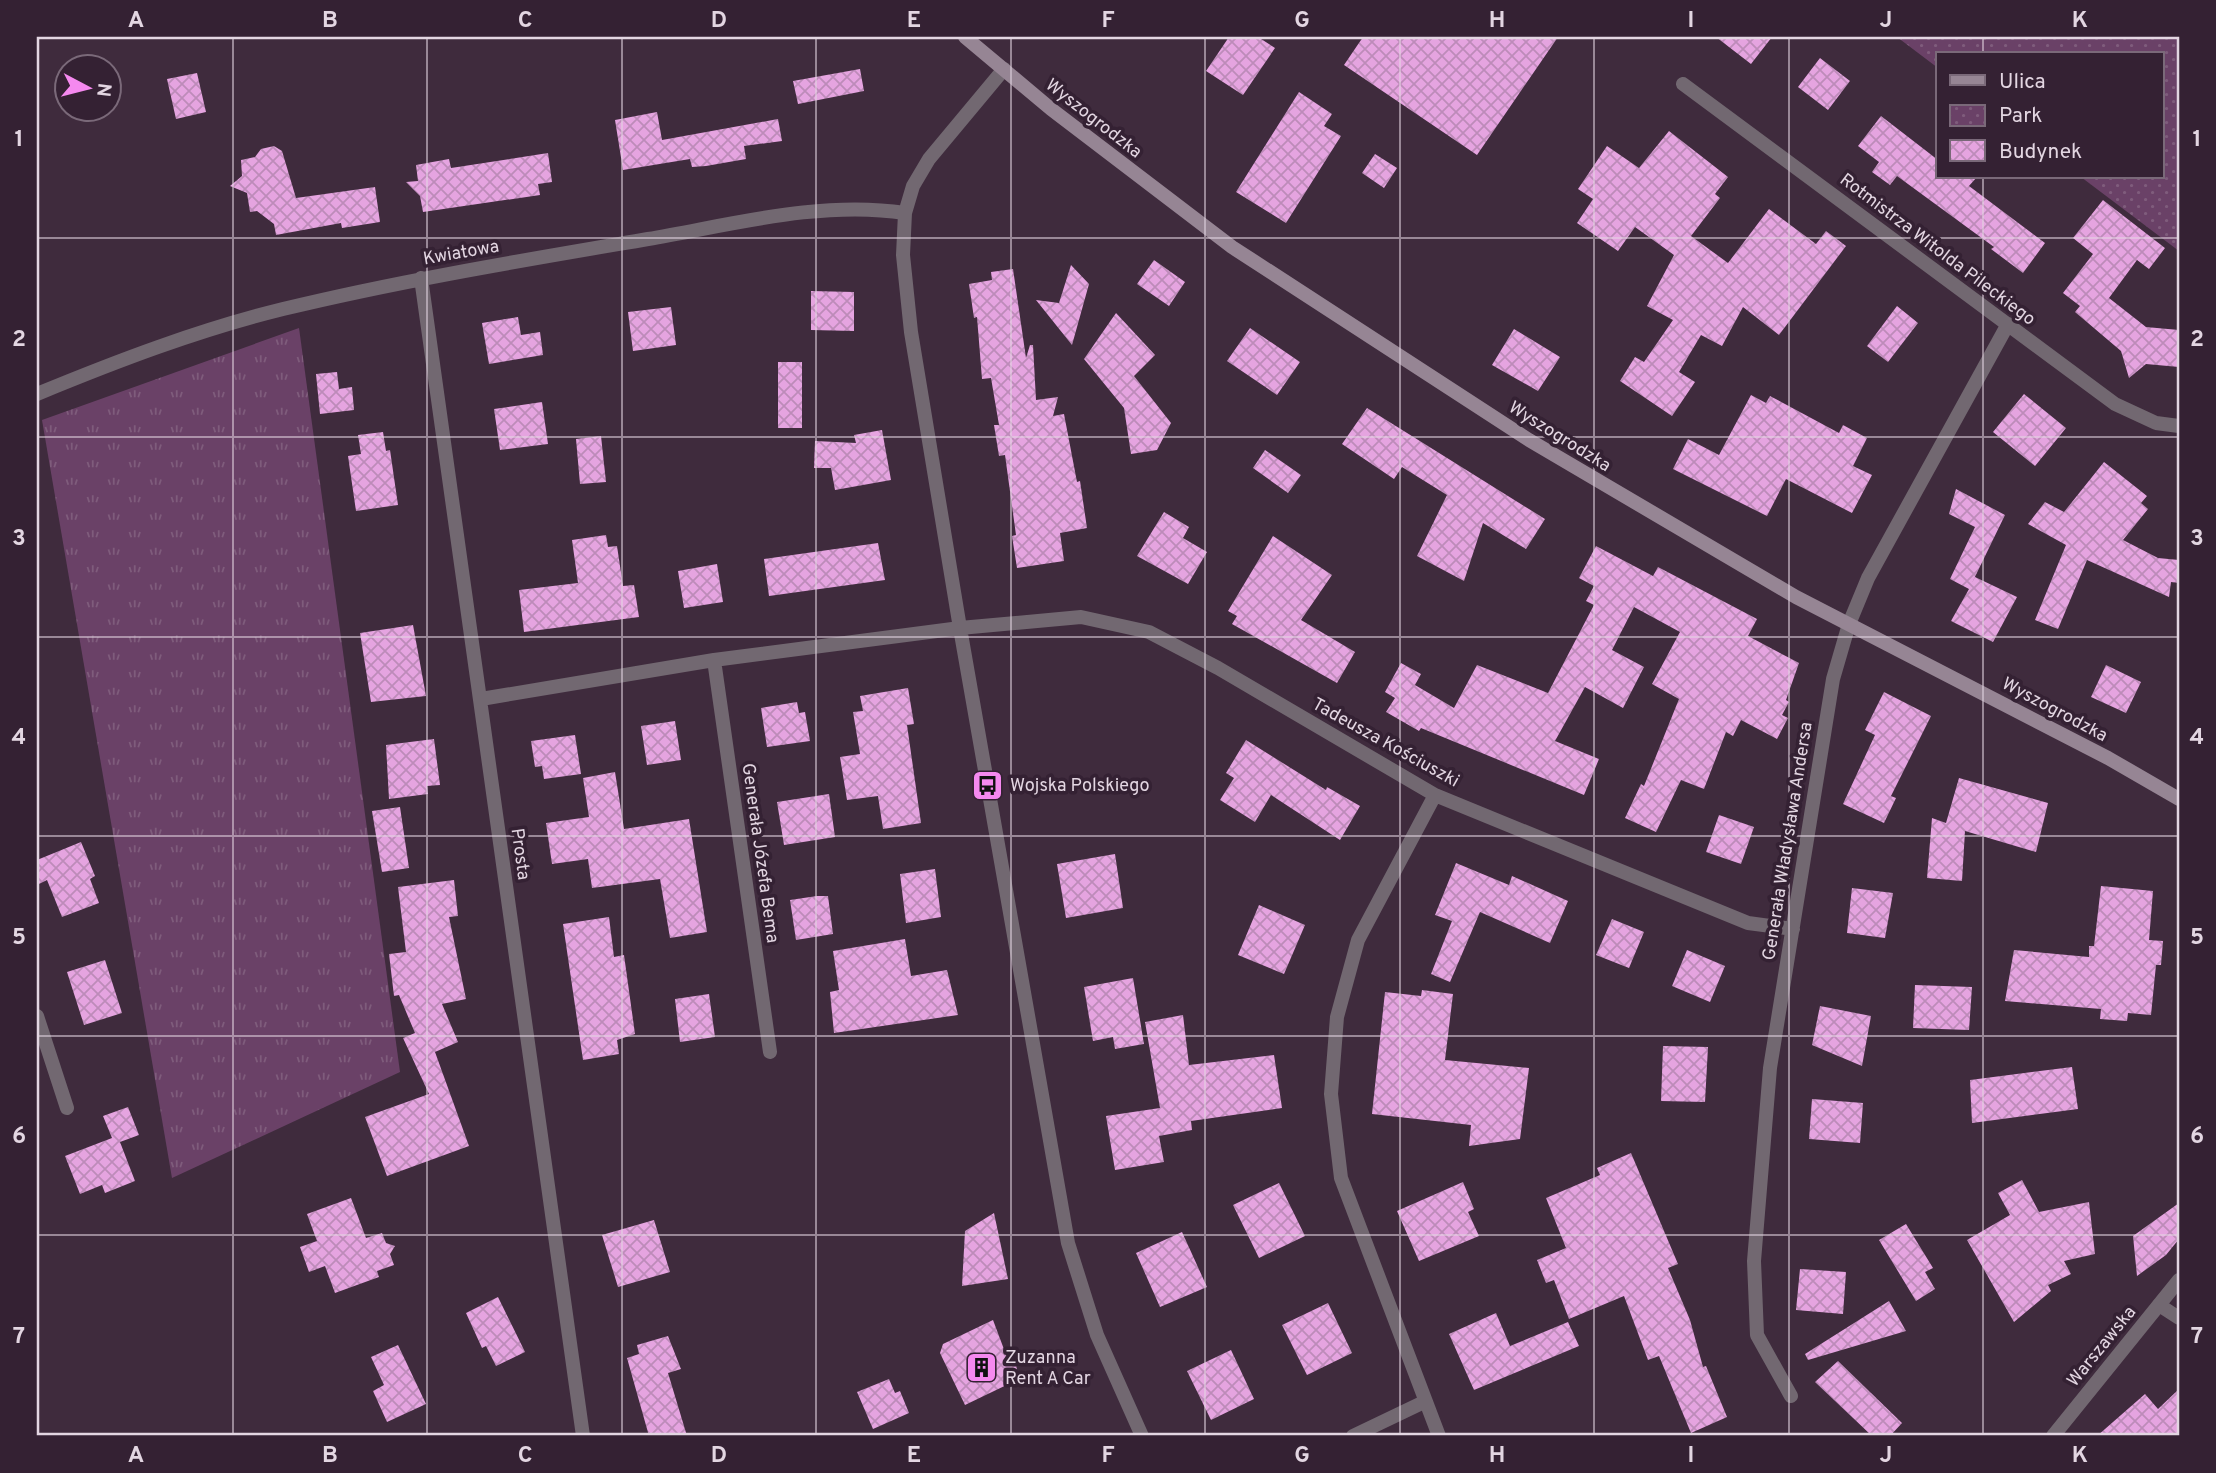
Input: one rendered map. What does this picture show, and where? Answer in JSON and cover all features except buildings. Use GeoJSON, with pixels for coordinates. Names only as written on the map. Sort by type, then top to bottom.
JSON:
{"type":"FeatureCollection","features":[{"type":"Feature","properties":{"kind":"main road","name":"Wyszogrodzka"},"geometry":{"type":"LineString","coordinates":[[965,37],[1090,140],[1232,247],[1379,345],[1651,514],[1796,597],[2108,758],[2179,799]]}},
{"type":"Feature","properties":{"kind":"street"},"geometry":{"type":"LineString","coordinates":[[1004,69],[929,159],[914,186],[905,213],[902,255],[911,331],[960,628],[1068,1243],[1097,1335],[1142,1436]]}},
{"type":"Feature","properties":{"kind":"street","name":"Rotmistrza Witolda Pileckiego"},"geometry":{"type":"LineString","coordinates":[[1683,84],[2115,404],[2156,423],[2179,426]]}},
{"type":"Feature","properties":{"kind":"street","name":"Kwiatowa"},"geometry":{"type":"LineString","coordinates":[[37,394],[128,357],[267,314],[421,278],[805,213],[874,208],[905,213]]}},
{"type":"Feature","properties":{"kind":"street","name":"Prosta"},"geometry":{"type":"LineString","coordinates":[[421,278],[583,1436]]}},
{"type":"Feature","properties":{"kind":"street","name":"Generała Władysława Andersa"},"geometry":{"type":"LineString","coordinates":[[1791,1396],[1757,1335],[1754,1261],[1770,1069],[1833,679],[1868,578],[2008,324]]}},
{"type":"Feature","properties":{"kind":"street","name":"Tadeusza Kościuszki"},"geometry":{"type":"LineString","coordinates":[[481,699],[714,660],[960,628],[1081,617],[1149,632],[1218,668],[1435,795],[1748,923],[1793,929]]}},
{"type":"Feature","properties":{"kind":"street","name":"Generała Józefa Bema"},"geometry":{"type":"LineString","coordinates":[[714,660],[770,1052]]}},
{"type":"Feature","properties":{"kind":"street"},"geometry":{"type":"LineString","coordinates":[[1435,795],[1358,940],[1337,1017],[1331,1094],[1341,1178],[1439,1436]]}},
{"type":"Feature","properties":{"kind":"street"},"geometry":{"type":"LineString","coordinates":[[37,1016],[67,1108]]}},
{"type":"Feature","properties":{"kind":"street","name":"Warszawska"},"geometry":{"type":"LineString","coordinates":[[2053,1436],[2179,1280]]}},
{"type":"Feature","properties":{"kind":"street"},"geometry":{"type":"LineString","coordinates":[[2159,1306],[2179,1318]]}},
{"type":"Feature","properties":{"kind":"street"},"geometry":{"type":"LineString","coordinates":[[1353,1436],[1424,1402]]}},
{"type":"Feature","properties":{"kind":"green space"},"geometry":{"type":"Polygon","coordinates":[[[1897,37],[2179,37],[2179,251],[2082,178],[2164,178],[2164,52],[1936,52],[1936,66],[1897,37]]]}},
{"type":"Feature","properties":{"kind":"green space"},"geometry":{"type":"Polygon","coordinates":[[[299,328],[400,1072],[172,1178],[42,420],[299,328]]]}},
{"type":"Feature","properties":{"kind":"place","name":"Wojska Polskiego"},"geometry":{"type":"Point","coordinates":[987,785]}},
{"type":"Feature","properties":{"kind":"place","name":"Zuzanna Rent A Car"},"geometry":{"type":"Point","coordinates":[982,1367]}}]}
